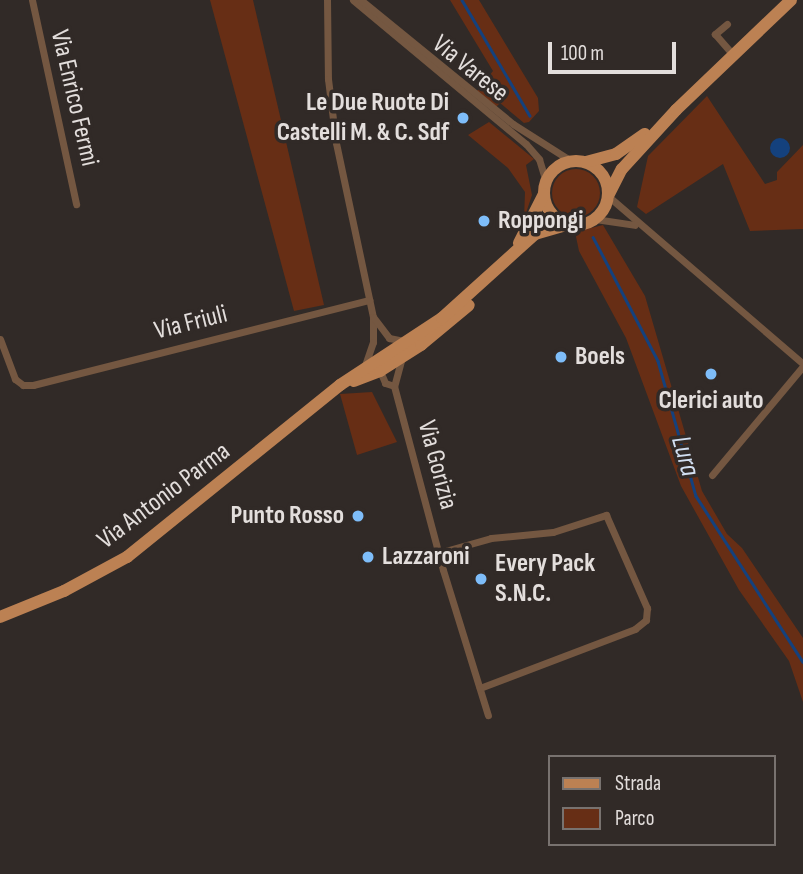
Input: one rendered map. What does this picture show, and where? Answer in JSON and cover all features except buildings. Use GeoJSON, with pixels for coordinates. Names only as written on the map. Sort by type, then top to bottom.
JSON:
{"type":"FeatureCollection","features":[{"type":"Feature","properties":{"kind":"main road"},"geometry":{"type":"LineString","coordinates":[[676,110],[625,149],[586,162],[571,161],[556,168],[545,188],[550,211],[570,224],[595,219],[622,169],[676,110],[791,0]]}},
{"type":"Feature","properties":{"kind":"main road"},"geometry":{"type":"LineString","coordinates":[[586,162],[604,175],[608,195]]}},
{"type":"Feature","properties":{"kind":"main road","name":"Via Antonio Parma"},"geometry":{"type":"LineString","coordinates":[[513,253],[545,188]]}},
{"type":"Feature","properties":{"kind":"main road","name":"Via Antonio Parma"},"geometry":{"type":"LineString","coordinates":[[340,386],[380,371],[444,328],[513,253],[542,229],[570,224]]}},
{"type":"Feature","properties":{"kind":"main road","name":"Via Antonio Parma"},"geometry":{"type":"LineString","coordinates":[[0,617],[64,591],[127,557],[340,386],[408,341],[487,280]]}},
{"type":"Feature","properties":{"kind":"street","name":"Via Enrico Fermi"},"geometry":{"type":"LineString","coordinates":[[33,0],[76,204]]}},
{"type":"Feature","properties":{"kind":"street"},"geometry":{"type":"LineString","coordinates":[[327,0],[328,79],[336,143],[373,317],[373,342],[363,369]]}},
{"type":"Feature","properties":{"kind":"street","name":"Via Varese"},"geometry":{"type":"LineString","coordinates":[[353,0],[526,144],[539,159],[545,188]]}},
{"type":"Feature","properties":{"kind":"street","name":"Via Varese"},"geometry":{"type":"LineString","coordinates":[[362,0],[519,129],[571,161]]}},
{"type":"Feature","properties":{"kind":"street"},"geometry":{"type":"LineString","coordinates":[[727,23],[715,34],[733,55]]}},
{"type":"Feature","properties":{"kind":"street"},"geometry":{"type":"LineString","coordinates":[[608,195],[639,226],[803,365],[712,475]]}},
{"type":"Feature","properties":{"kind":"street"},"geometry":{"type":"LineString","coordinates":[[595,219],[639,226]]}},
{"type":"Feature","properties":{"kind":"street","name":"Via Friuli"},"geometry":{"type":"LineString","coordinates":[[0,339],[15,379],[23,385],[369,300]]}},
{"type":"Feature","properties":{"kind":"street"},"geometry":{"type":"LineString","coordinates":[[373,317],[389,338],[408,341]]}},
{"type":"Feature","properties":{"kind":"street"},"geometry":{"type":"LineString","coordinates":[[380,371],[408,341]]}},
{"type":"Feature","properties":{"kind":"street"},"geometry":{"type":"LineString","coordinates":[[394,386],[403,356]]}},
{"type":"Feature","properties":{"kind":"street","name":"Via Gorizia"},"geometry":{"type":"LineString","coordinates":[[380,371],[383,381],[394,386],[439,554],[488,715]]}},
{"type":"Feature","properties":{"kind":"street"},"geometry":{"type":"LineString","coordinates":[[439,554],[491,538],[554,532],[596,515],[606,515],[647,608],[646,620],[635,629],[480,688]]}},
{"type":"Feature","properties":{"kind":"green space"},"geometry":{"type":"Polygon","coordinates":[[[210,0],[253,0],[324,305],[294,311],[210,0]]]}},
{"type":"Feature","properties":{"kind":"green space"},"geometry":{"type":"Polygon","coordinates":[[[450,0],[479,0],[538,98],[539,111],[529,122],[524,123],[500,103],[496,107],[477,91],[493,71],[450,0]]]}},
{"type":"Feature","properties":{"kind":"green space"},"geometry":{"type":"Polygon","coordinates":[[[707,96],[765,184],[777,180],[777,172],[803,145],[803,229],[750,231],[723,164],[646,214],[637,207],[648,156],[707,96]]]}},
{"type":"Feature","properties":{"kind":"green space"},"geometry":{"type":"Polygon","coordinates":[[[489,122],[534,159],[526,165],[532,195],[524,219],[525,192],[508,168],[468,135],[489,122]]]}},
{"type":"Feature","properties":{"kind":"green space"},"geometry":{"type":"Polygon","coordinates":[[[576,169],[593,176],[600,193],[593,210],[576,217],[559,210],[552,193],[559,176],[576,169]]]}},
{"type":"Feature","properties":{"kind":"green space"},"geometry":{"type":"Polygon","coordinates":[[[603,225],[645,296],[702,491],[727,534],[742,548],[803,638],[803,702],[789,661],[739,590],[681,486],[626,338],[579,251],[575,232],[603,225]]]}},
{"type":"Feature","properties":{"kind":"green space"},"geometry":{"type":"Polygon","coordinates":[[[372,392],[397,442],[357,455],[340,394],[372,392]]]}},
{"type":"Feature","properties":{"kind":"water"},"geometry":{"type":"Polygon","coordinates":[[[780,138],[787,141],[790,148],[787,155],[780,158],[773,155],[770,148],[773,141],[780,138]]]}},
{"type":"Feature","properties":{"kind":"waterway","name":"Lura"},"geometry":{"type":"LineString","coordinates":[[462,0],[530,116]]}},
{"type":"Feature","properties":{"kind":"waterway","name":"Lura"},"geometry":{"type":"LineString","coordinates":[[593,237],[658,361],[696,496],[803,662]]}},
{"type":"Feature","properties":{"kind":"place","name":"Le Due Ruote Di Castelli M. & C. Sdf"},"geometry":{"type":"Point","coordinates":[463,118]}},
{"type":"Feature","properties":{"kind":"place","name":"Roppongi"},"geometry":{"type":"Point","coordinates":[484,221]}},
{"type":"Feature","properties":{"kind":"place","name":"Boels"},"geometry":{"type":"Point","coordinates":[561,357]}},
{"type":"Feature","properties":{"kind":"place","name":"Clerici auto"},"geometry":{"type":"Point","coordinates":[711,374]}},
{"type":"Feature","properties":{"kind":"place","name":"Punto Rosso"},"geometry":{"type":"Point","coordinates":[358,516]}},
{"type":"Feature","properties":{"kind":"place","name":"Lazzaroni"},"geometry":{"type":"Point","coordinates":[368,557]}},
{"type":"Feature","properties":{"kind":"place","name":"Every Pack S.N.C."},"geometry":{"type":"Point","coordinates":[481,579]}}]}
